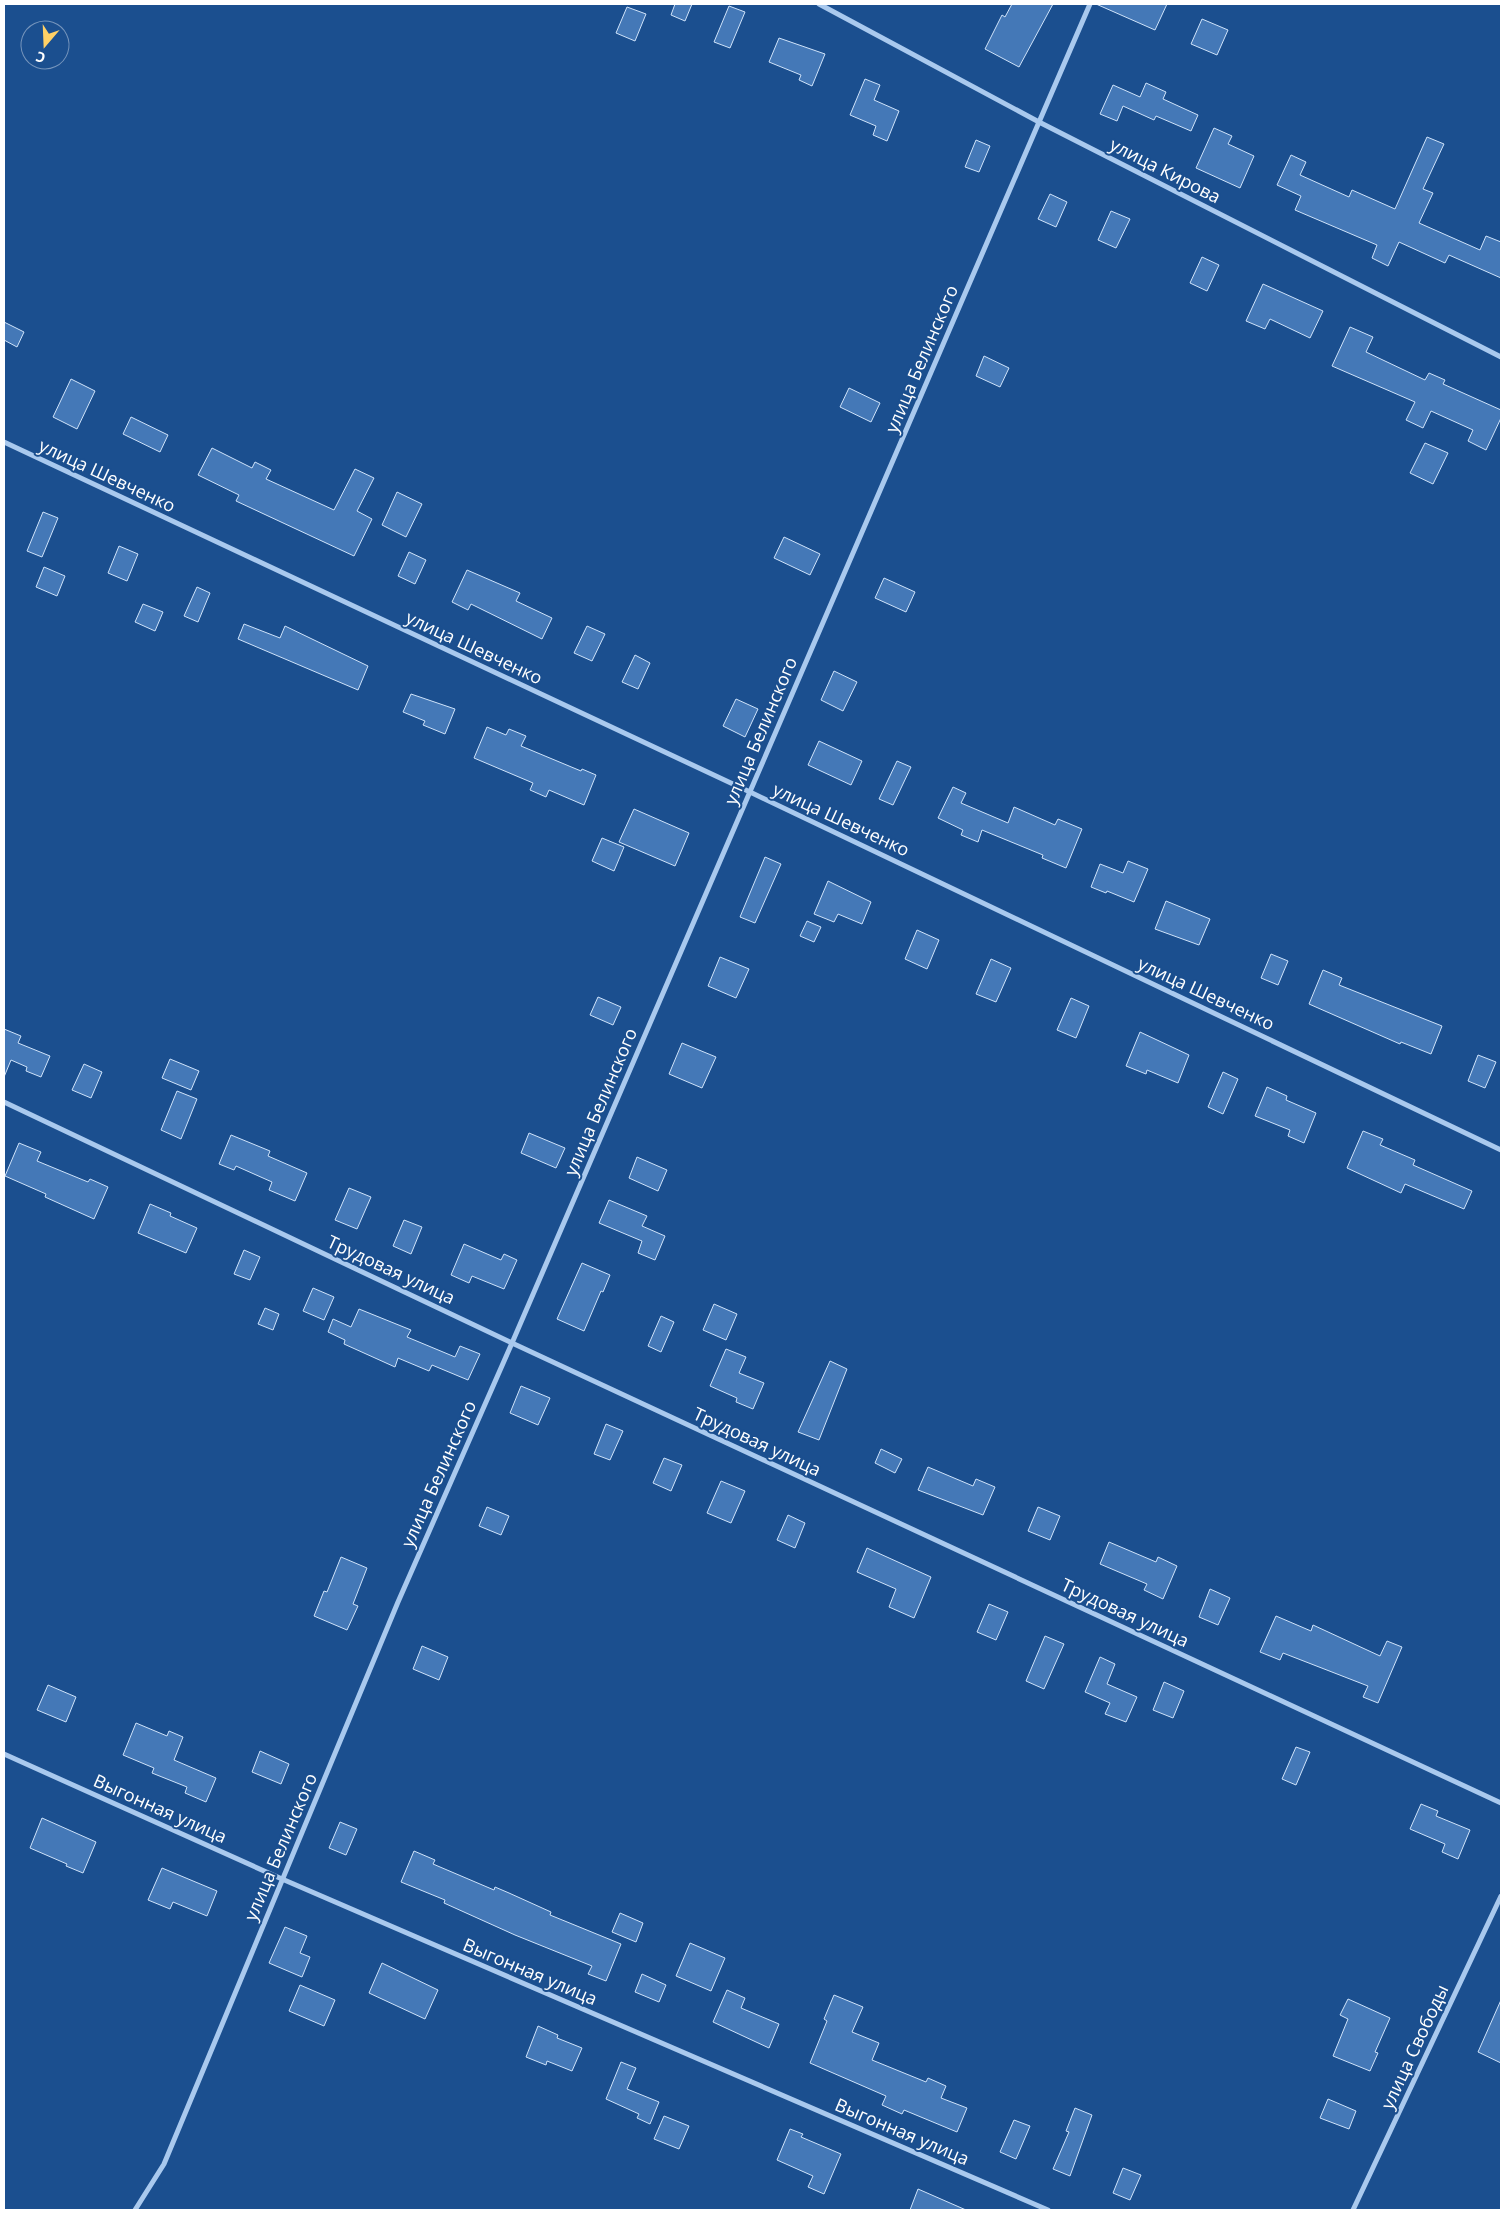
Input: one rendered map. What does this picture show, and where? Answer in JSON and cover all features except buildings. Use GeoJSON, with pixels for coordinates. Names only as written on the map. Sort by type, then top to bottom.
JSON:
{"type":"FeatureCollection","features":[{"type":"Feature","properties":{"kind":"street","name":"улица Кирова"},"geometry":{"type":"LineString","coordinates":[[819,4],[1039,122],[1501,357]]}},
{"type":"Feature","properties":{"kind":"street","name":"улица Белинского"},"geometry":{"type":"LineString","coordinates":[[135,2210],[164,2164],[398,1602],[512,1343],[1090,4]]}},
{"type":"Feature","properties":{"kind":"street","name":"улица Шевченко"},"geometry":{"type":"LineString","coordinates":[[4,442],[750,792],[1501,1150]]}},
{"type":"Feature","properties":{"kind":"street","name":"Трудовая улица"},"geometry":{"type":"LineString","coordinates":[[4,1102],[512,1343],[1501,1804]]}},
{"type":"Feature","properties":{"kind":"street","name":"Выгонная улица"},"geometry":{"type":"LineString","coordinates":[[4,1754],[282,1879],[1048,2210]]}},
{"type":"Feature","properties":{"kind":"street","name":"улица Свободы"},"geometry":{"type":"LineString","coordinates":[[1353,2210],[1501,1896]]}}]}
